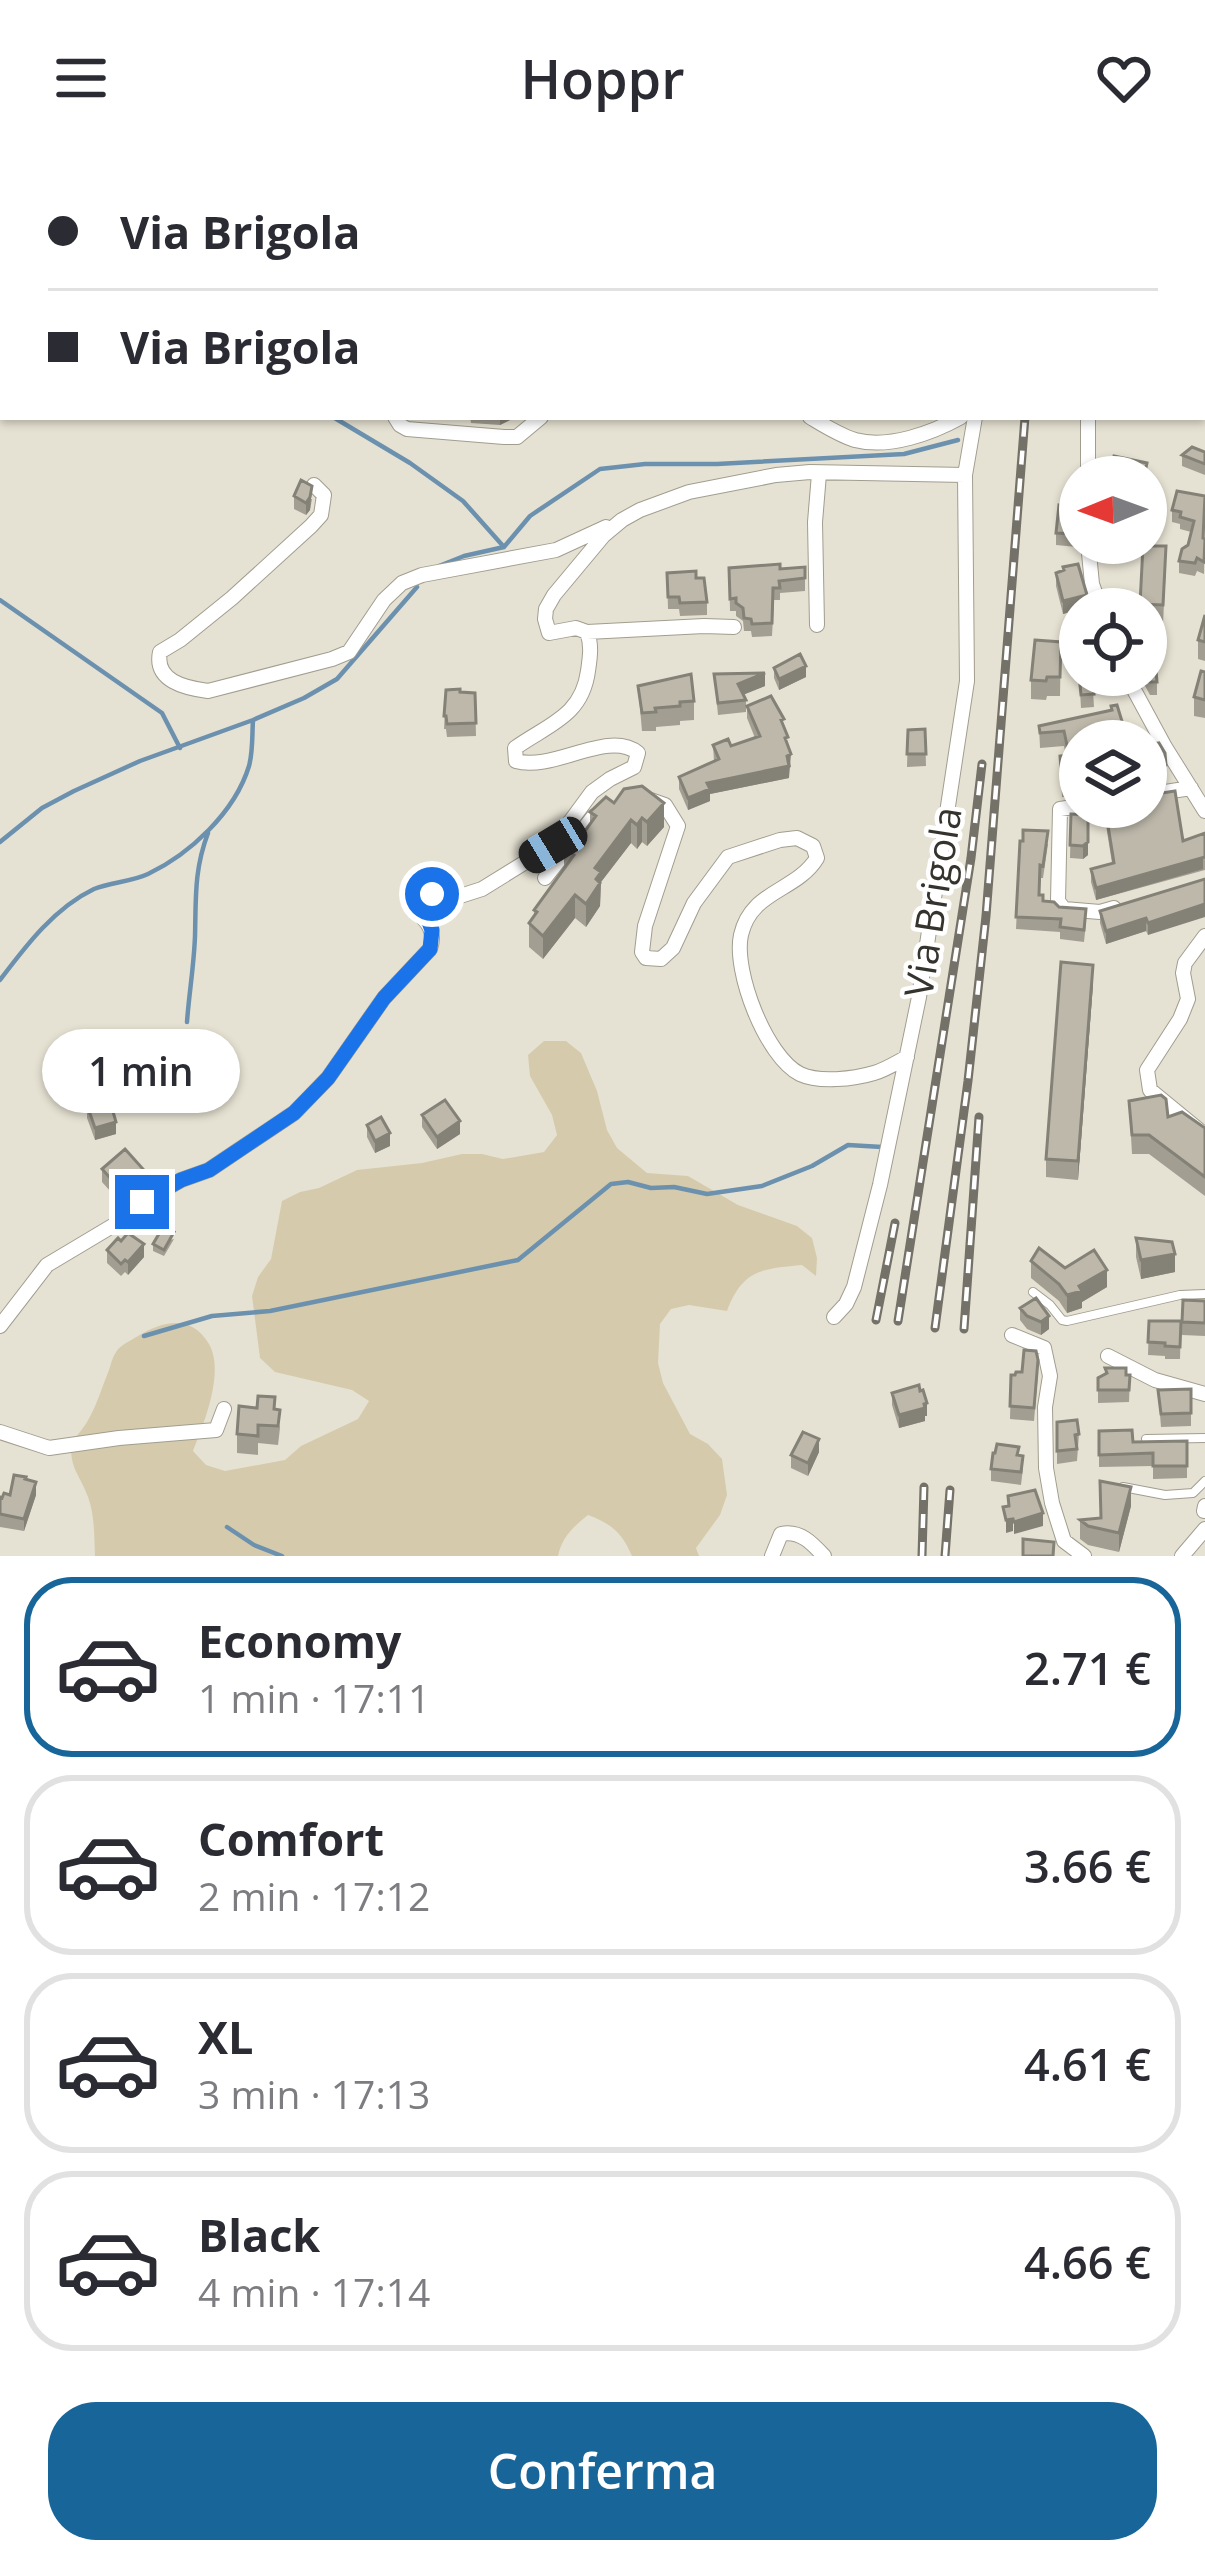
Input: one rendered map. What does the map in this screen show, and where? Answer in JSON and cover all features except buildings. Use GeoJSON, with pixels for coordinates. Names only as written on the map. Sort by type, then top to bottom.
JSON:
{"type":"FeatureCollection","features":[{"type":"Feature","properties":{"kind":"street"},"geometry":{"type":"LineString","coordinates":[[397,420],[407,429],[517,437],[537,420]]}},
{"type":"Feature","properties":{"kind":"street"},"geometry":{"type":"LineString","coordinates":[[816,420],[843,435],[874,442],[928,432],[954,420]]}},
{"type":"Feature","properties":{"kind":"street","name":"Via Brigola"},"geometry":{"type":"LineString","coordinates":[[835,1317],[854,1287],[919,997],[967,681],[965,475],[974,420]]}},
{"type":"Feature","properties":{"kind":"street"},"geometry":{"type":"LineString","coordinates":[[1088,420],[1088,456]]}},
{"type":"Feature","properties":{"kind":"street"},"geometry":{"type":"LineString","coordinates":[[817,625],[818,473]]}},
{"type":"Feature","properties":{"kind":"street"},"geometry":{"type":"LineString","coordinates":[[314,485],[324,495],[321,515],[232,598],[160,652],[161,672],[172,681],[208,691],[332,659],[349,652],[384,600],[402,583],[422,575],[556,550],[689,492],[776,475],[965,475]]}},
{"type":"Feature","properties":{"kind":"street"},"geometry":{"type":"LineString","coordinates":[[622,520],[554,595],[544,619],[549,632],[734,627]]}},
{"type":"Feature","properties":{"kind":"street"},"geometry":{"type":"LineString","coordinates":[[0,1326],[47,1265],[119,1222],[142,1202],[209,1170],[294,1113],[328,1078],[384,998],[430,949],[432,930],[411,906],[412,895],[454,898],[482,889],[553,845],[592,792],[634,767],[638,753],[626,745],[537,764],[521,764],[515,757],[515,748],[578,704],[590,660],[587,632]]}},
{"type":"Feature","properties":{"kind":"street"},"geometry":{"type":"LineString","coordinates":[[1137,696],[1205,811]]}},
{"type":"Feature","properties":{"kind":"street"},"geometry":{"type":"LineString","coordinates":[[1167,792],[1191,788]]}},
{"type":"Feature","properties":{"kind":"street"},"geometry":{"type":"LineString","coordinates":[[630,799],[665,805],[678,826],[645,926],[642,952],[646,958],[661,959],[673,948],[694,903],[728,857],[780,840],[806,841],[817,858],[810,869],[764,897],[741,934],[740,967],[752,1006],[783,1061],[802,1075],[826,1078],[874,1073],[907,1058]]}},
{"type":"Feature","properties":{"kind":"street"},"geometry":{"type":"LineString","coordinates":[[545,878],[593,817],[613,806]]}},
{"type":"Feature","properties":{"kind":"street"},"geometry":{"type":"LineString","coordinates":[[1060,828],[1058,901],[1064,909],[1100,912],[1121,905]]}},
{"type":"Feature","properties":{"kind":"street"},"geometry":{"type":"LineString","coordinates":[[1205,935],[1185,963],[1188,999],[1180,1018],[1147,1070],[1150,1090],[1205,1135]]}},
{"type":"Feature","properties":{"kind":"street"},"geometry":{"type":"LineString","coordinates":[[1012,1335],[1044,1348],[1050,1376],[1045,1407],[1052,1503],[1064,1541],[1084,1556]]}},
{"type":"Feature","properties":{"kind":"street"},"geometry":{"type":"LineString","coordinates":[[1108,1356],[1155,1380],[1205,1394]]}},
{"type":"Feature","properties":{"kind":"street"},"geometry":{"type":"LineString","coordinates":[[0,1432],[49,1448],[216,1430],[224,1409]]}},
{"type":"Feature","properties":{"kind":"street"},"geometry":{"type":"LineString","coordinates":[[1182,1556],[1205,1529]]}},
{"type":"Feature","properties":{"kind":"street"},"geometry":{"type":"LineString","coordinates":[[772,1556],[781,1534],[788,1532],[804,1536],[824,1556]]}},
{"type":"Feature","properties":{"kind":"lane"},"geometry":{"type":"LineString","coordinates":[[1034,1292],[1067,1321],[1180,1295],[1205,1294]]}},
{"type":"Feature","properties":{"kind":"lane"},"geometry":{"type":"LineString","coordinates":[[1146,1439],[1205,1438]]}},
{"type":"Feature","properties":{"kind":"lane"},"geometry":{"type":"LineString","coordinates":[[1109,1484],[1165,1495],[1193,1493],[1205,1481]]}},
{"type":"Feature","properties":{"kind":"shaded area"},"geometry":{"type":"Polygon","coordinates":[[[544,1041],[566,1041],[581,1053],[607,1130],[617,1148],[647,1173],[688,1176],[738,1205],[797,1226],[812,1238],[816,1276],[802,1265],[765,1270],[747,1279],[727,1311],[689,1305],[671,1309],[660,1324],[658,1363],[663,1383],[690,1434],[722,1459],[727,1495],[720,1515],[696,1548],[699,1556],[632,1556],[615,1530],[588,1515],[569,1533],[558,1556],[95,1556],[92,1512],[74,1465],[71,1442],[90,1417],[118,1350],[167,1324],[185,1324],[202,1334],[213,1355],[214,1383],[193,1451],[206,1465],[225,1471],[285,1460],[301,1446],[358,1419],[369,1401],[352,1390],[275,1372],[260,1358],[252,1296],[271,1259],[282,1201],[357,1170],[462,1154],[503,1159],[544,1152],[557,1135],[552,1115],[530,1076],[528,1055],[544,1041]]]}},
{"type":"Feature","properties":{"kind":"waterway"},"geometry":{"type":"LineString","coordinates":[[338,420],[463,501],[504,547]]}},
{"type":"Feature","properties":{"kind":"waterway"},"geometry":{"type":"LineString","coordinates":[[439,566],[504,547],[530,516],[600,469],[904,454],[958,440]]}},
{"type":"Feature","properties":{"kind":"waterway"},"geometry":{"type":"LineString","coordinates":[[0,842],[42,808],[74,791],[253,720],[337,679],[417,587]]}},
{"type":"Feature","properties":{"kind":"waterway"},"geometry":{"type":"LineString","coordinates":[[0,600],[162,713],[180,748]]}},
{"type":"Feature","properties":{"kind":"waterway"},"geometry":{"type":"LineString","coordinates":[[0,980],[41,929],[66,907],[94,889],[164,866],[209,830],[242,783],[250,761],[253,720]]}},
{"type":"Feature","properties":{"kind":"waterway"},"geometry":{"type":"LineString","coordinates":[[187,1022],[197,884],[208,833]]}},
{"type":"Feature","properties":{"kind":"waterway"},"geometry":{"type":"LineString","coordinates":[[144,1336],[212,1316],[270,1311],[518,1260],[611,1184],[628,1182],[707,1194],[762,1186],[848,1145],[882,1147]]}},
{"type":"Feature","properties":{"kind":"waterway"},"geometry":{"type":"LineString","coordinates":[[227,1527],[282,1556]]}},
{"type":"Feature","properties":{"kind":"railway"},"geometry":{"type":"LineString","coordinates":[[935,1328],[986,916],[1025,420]]}},
{"type":"Feature","properties":{"kind":"railway"},"geometry":{"type":"LineString","coordinates":[[898,1321],[982,764]]}},
{"type":"Feature","properties":{"kind":"railway"},"geometry":{"type":"LineString","coordinates":[[964,1329],[979,1117]]}},
{"type":"Feature","properties":{"kind":"railway"},"geometry":{"type":"LineString","coordinates":[[876,1320],[895,1223]]}},
{"type":"Feature","properties":{"kind":"railway"},"geometry":{"type":"LineString","coordinates":[[922,1556],[924,1487]]}},
{"type":"Feature","properties":{"kind":"railway"},"geometry":{"type":"LineString","coordinates":[[945,1556],[950,1490]]}},
{"type":"Feature","properties":{"kind":"route"},"geometry":{"type":"LineString","coordinates":[[142,1202],[209,1170],[294,1113],[328,1078],[384,998],[430,949],[429,922],[410,902],[418,892],[432,894]]}}]}
